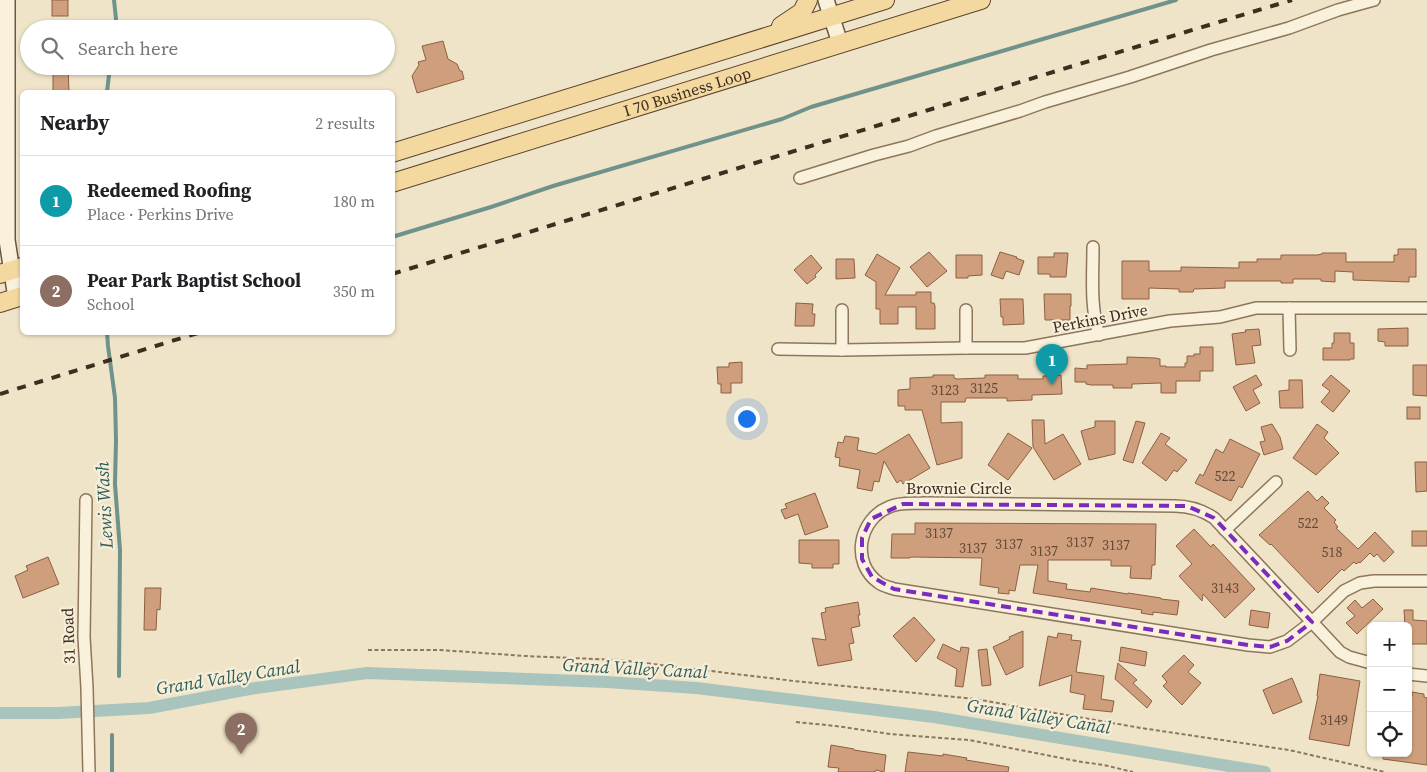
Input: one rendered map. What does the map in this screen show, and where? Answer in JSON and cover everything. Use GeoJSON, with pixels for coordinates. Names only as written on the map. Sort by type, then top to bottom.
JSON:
{"type":"FeatureCollection","features":[{"type":"Feature","properties":{"kind":"main road"},"geometry":{"type":"LineString","coordinates":[[716,52],[778,28],[802,12],[808,0]]}},
{"type":"Feature","properties":{"kind":"main road","name":"I 70 Business Loop"},"geometry":{"type":"LineString","coordinates":[[395,152],[716,52],[829,8],[885,0]]}},
{"type":"Feature","properties":{"kind":"main road","name":"I 70 Business Loop"},"geometry":{"type":"LineString","coordinates":[[395,182],[981,0]]}},
{"type":"Feature","properties":{"kind":"street"},"geometry":{"type":"LineString","coordinates":[[0,0],[7,0],[4,241],[11,270],[13,299]]}},
{"type":"Feature","properties":{"kind":"street"},"geometry":{"type":"LineString","coordinates":[[800,178],[1130,77],[1211,50],[1289,28],[1338,10],[1374,0]]}},
{"type":"Feature","properties":{"kind":"street"},"geometry":{"type":"LineString","coordinates":[[829,8],[840,43]]}},
{"type":"Feature","properties":{"kind":"street"},"geometry":{"type":"LineString","coordinates":[[1093,247],[1093,306],[1094,320],[1099,334]]}},
{"type":"Feature","properties":{"kind":"street","name":"Perkins Drive"},"geometry":{"type":"LineString","coordinates":[[778,349],[1025,348],[1170,321],[1220,317],[1256,308],[1427,308]]}},
{"type":"Feature","properties":{"kind":"street"},"geometry":{"type":"LineString","coordinates":[[1289,308],[1290,350]]}},
{"type":"Feature","properties":{"kind":"street"},"geometry":{"type":"LineString","coordinates":[[842,310],[842,350]]}},
{"type":"Feature","properties":{"kind":"street"},"geometry":{"type":"LineString","coordinates":[[966,310],[966,348]]}},
{"type":"Feature","properties":{"kind":"street"},"geometry":{"type":"LineString","coordinates":[[1225,530],[1276,482]]}},
{"type":"Feature","properties":{"kind":"street","name":"31 Road"},"geometry":{"type":"LineString","coordinates":[[86,500],[84,637],[88,688],[89,772]]}},
{"type":"Feature","properties":{"kind":"street","name":"Brownie Circle"},"geometry":{"type":"LineString","coordinates":[[1312,622],[1287,641],[1270,647],[903,591],[880,584],[872,577],[862,559],[862,538],[872,519],[880,512],[891,506],[903,504],[1181,506],[1193,508],[1214,518],[1225,530],[1312,622],[1340,652],[1349,657],[1367,662]]}},
{"type":"Feature","properties":{"kind":"street"},"geometry":{"type":"LineString","coordinates":[[1312,622],[1344,591],[1360,583],[1374,581],[1427,581]]}},
{"type":"Feature","properties":{"kind":"street"},"geometry":{"type":"LineString","coordinates":[[1412,674],[1427,676]]}},
{"type":"Feature","properties":{"kind":"path"},"geometry":{"type":"LineString","coordinates":[[368,650],[440,650],[619,660],[794,681],[975,699],[1141,728],[1289,750],[1385,772]]}},
{"type":"Feature","properties":{"kind":"path"},"geometry":{"type":"LineString","coordinates":[[796,722],[890,734],[969,740],[1133,772]]}},
{"type":"Feature","properties":{"kind":"highlighted area"},"geometry":{"type":"Polygon","coordinates":[[[903,504],[1187,506],[1214,518],[1312,622],[1287,641],[1270,647],[1248,645],[894,589],[872,577],[862,559],[862,538],[871,519],[903,504]]]}},
{"type":"Feature","properties":{"kind":"building"},"geometry":{"type":"Polygon","coordinates":[[[52,0],[68,0],[68,16],[52,16],[52,0]]]}},
{"type":"Feature","properties":{"kind":"building"},"geometry":{"type":"Polygon","coordinates":[[[443,41],[448,59],[457,64],[460,71],[462,71],[464,79],[417,93],[412,76],[419,65],[418,62],[426,60],[422,46],[443,41]]]}},
{"type":"Feature","properties":{"kind":"building"},"geometry":{"type":"Polygon","coordinates":[[[53,75],[68,75],[69,90],[53,90],[53,75]]]}},
{"type":"Feature","properties":{"kind":"building"},"geometry":{"type":"Polygon","coordinates":[[[1398,249],[1416,249],[1416,277],[1409,277],[1409,282],[1353,280],[1353,272],[1335,271],[1335,282],[1321,281],[1321,279],[1293,279],[1293,283],[1281,283],[1281,281],[1225,281],[1225,288],[1194,289],[1193,292],[1179,292],[1179,289],[1149,288],[1149,299],[1122,299],[1122,261],[1149,261],[1149,271],[1181,271],[1181,267],[1239,268],[1239,262],[1257,262],[1257,259],[1281,259],[1281,255],[1317,255],[1322,253],[1346,253],[1346,262],[1394,262],[1394,255],[1398,255],[1398,249]]]}},
{"type":"Feature","properties":{"kind":"building"},"geometry":{"type":"Polygon","coordinates":[[[929,252],[947,271],[927,287],[910,267],[929,252]]]}},
{"type":"Feature","properties":{"kind":"building"},"geometry":{"type":"Polygon","coordinates":[[[1000,252],[1024,261],[1019,275],[1006,271],[1003,279],[991,275],[1000,252]]]}},
{"type":"Feature","properties":{"kind":"building"},"geometry":{"type":"Polygon","coordinates":[[[1054,253],[1068,253],[1066,277],[1050,277],[1050,274],[1038,274],[1038,257],[1054,257],[1054,253]]]}},
{"type":"Feature","properties":{"kind":"building"},"geometry":{"type":"Polygon","coordinates":[[[877,254],[900,268],[885,295],[916,295],[916,292],[931,292],[931,303],[934,303],[935,306],[935,329],[916,329],[916,307],[898,307],[898,324],[880,324],[880,309],[876,309],[876,282],[865,275],[877,254]]]}},
{"type":"Feature","properties":{"kind":"building"},"geometry":{"type":"Polygon","coordinates":[[[811,255],[822,268],[815,275],[816,277],[807,284],[794,270],[811,255]]]}},
{"type":"Feature","properties":{"kind":"building"},"geometry":{"type":"Polygon","coordinates":[[[956,255],[982,255],[982,275],[956,278],[956,255]]]}},
{"type":"Feature","properties":{"kind":"building"},"geometry":{"type":"Polygon","coordinates":[[[836,259],[854,259],[855,278],[836,279],[836,259]]]}},
{"type":"Feature","properties":{"kind":"building"},"geometry":{"type":"Polygon","coordinates":[[[1044,294],[1071,294],[1070,320],[1045,320],[1044,294]]]}},
{"type":"Feature","properties":{"kind":"building"},"geometry":{"type":"Polygon","coordinates":[[[1000,299],[1023,299],[1024,324],[1003,325],[1000,299]]]}},
{"type":"Feature","properties":{"kind":"building"},"geometry":{"type":"Polygon","coordinates":[[[796,303],[813,304],[812,314],[815,314],[814,326],[795,326],[796,303]]]}},
{"type":"Feature","properties":{"kind":"building"},"geometry":{"type":"Polygon","coordinates":[[[1408,328],[1408,346],[1385,346],[1385,342],[1378,341],[1378,329],[1408,328]]]}},
{"type":"Feature","properties":{"kind":"building"},"geometry":{"type":"Polygon","coordinates":[[[1259,329],[1261,345],[1252,346],[1255,363],[1236,365],[1232,334],[1246,332],[1245,330],[1259,329]]]}},
{"type":"Feature","properties":{"kind":"building"},"geometry":{"type":"Polygon","coordinates":[[[1334,333],[1350,333],[1350,343],[1354,343],[1354,359],[1323,360],[1323,348],[1332,348],[1334,333]]]}},
{"type":"Feature","properties":{"kind":"building"},"geometry":{"type":"Polygon","coordinates":[[[1200,347],[1213,347],[1213,371],[1200,371],[1200,381],[1176,381],[1176,393],[1161,393],[1161,383],[1132,384],[1132,388],[1113,388],[1113,385],[1091,385],[1086,384],[1086,382],[1075,382],[1075,368],[1087,369],[1087,365],[1127,364],[1127,357],[1155,358],[1160,359],[1160,366],[1185,367],[1187,356],[1200,354],[1200,347]]]}},
{"type":"Feature","properties":{"kind":"building"},"geometry":{"type":"Polygon","coordinates":[[[742,362],[742,383],[731,383],[731,393],[721,393],[721,384],[718,384],[717,367],[729,367],[729,363],[742,362]]]}},
{"type":"Feature","properties":{"kind":"building"},"geometry":{"type":"Polygon","coordinates":[[[1413,365],[1427,365],[1427,396],[1413,395],[1413,365]]]}},
{"type":"Feature","properties":{"kind":"building"},"geometry":{"type":"Polygon","coordinates":[[[933,375],[954,375],[954,378],[957,379],[985,378],[985,375],[1018,375],[1018,379],[1043,379],[1043,376],[1061,375],[1062,394],[1032,395],[1032,400],[1007,401],[1007,398],[966,398],[965,402],[941,402],[941,423],[962,422],[962,458],[937,465],[922,410],[905,410],[905,406],[898,406],[898,390],[910,389],[910,378],[933,377],[933,375]]]}},
{"type":"Feature","properties":{"kind":"building"},"geometry":{"type":"Polygon","coordinates":[[[1256,375],[1262,385],[1253,390],[1260,403],[1246,411],[1233,387],[1256,375]]]}},
{"type":"Feature","properties":{"kind":"building"},"geometry":{"type":"Polygon","coordinates":[[[1331,375],[1350,391],[1333,412],[1321,402],[1330,391],[1322,385],[1331,375]]]}},
{"type":"Feature","properties":{"kind":"building"},"geometry":{"type":"Polygon","coordinates":[[[1289,380],[1302,380],[1303,408],[1280,408],[1279,391],[1289,390],[1289,380]]]}},
{"type":"Feature","properties":{"kind":"building"},"geometry":{"type":"Polygon","coordinates":[[[1407,407],[1420,407],[1420,419],[1407,419],[1407,407]]]}},
{"type":"Feature","properties":{"kind":"building"},"geometry":{"type":"Polygon","coordinates":[[[1032,420],[1044,420],[1045,444],[1063,434],[1081,464],[1054,480],[1033,447],[1032,420]]]}},
{"type":"Feature","properties":{"kind":"building"},"geometry":{"type":"Polygon","coordinates":[[[1095,421],[1115,421],[1115,454],[1089,460],[1081,431],[1095,427],[1095,421]]]}},
{"type":"Feature","properties":{"kind":"building"},"geometry":{"type":"Polygon","coordinates":[[[1136,421],[1145,423],[1133,463],[1123,460],[1136,421]]]}},
{"type":"Feature","properties":{"kind":"building"},"geometry":{"type":"Polygon","coordinates":[[[1272,424],[1280,437],[1283,449],[1264,455],[1260,442],[1265,441],[1261,427],[1272,424]]]}},
{"type":"Feature","properties":{"kind":"building"},"geometry":{"type":"Polygon","coordinates":[[[1317,424],[1328,432],[1324,438],[1339,453],[1316,475],[1293,458],[1317,424]]]}},
{"type":"Feature","properties":{"kind":"building"},"geometry":{"type":"Polygon","coordinates":[[[1008,433],[1032,448],[1008,480],[988,465],[1008,433]]]}},
{"type":"Feature","properties":{"kind":"building"},"geometry":{"type":"Polygon","coordinates":[[[1161,433],[1170,438],[1165,444],[1187,460],[1177,472],[1174,470],[1166,481],[1142,463],[1161,433]]]}},
{"type":"Feature","properties":{"kind":"building"},"geometry":{"type":"Polygon","coordinates":[[[909,434],[930,468],[903,484],[901,480],[897,483],[884,461],[879,482],[874,481],[872,491],[857,488],[860,470],[839,466],[840,458],[835,457],[838,442],[843,443],[845,436],[859,438],[857,450],[876,454],[909,434]]]}},
{"type":"Feature","properties":{"kind":"building"},"geometry":{"type":"Polygon","coordinates":[[[1230,439],[1260,454],[1242,488],[1239,486],[1231,501],[1195,483],[1200,474],[1203,476],[1216,449],[1223,453],[1230,439]]]}},
{"type":"Feature","properties":{"kind":"building"},"geometry":{"type":"Polygon","coordinates":[[[1415,462],[1427,462],[1427,491],[1416,492],[1415,462]]]}},
{"type":"Feature","properties":{"kind":"building"},"geometry":{"type":"Polygon","coordinates":[[[1308,491],[1317,501],[1322,496],[1329,503],[1324,508],[1336,520],[1334,522],[1338,527],[1336,528],[1358,549],[1375,532],[1394,552],[1384,562],[1377,554],[1374,557],[1370,553],[1360,563],[1356,564],[1354,562],[1344,571],[1342,569],[1318,593],[1271,544],[1259,535],[1308,491]]]}},
{"type":"Feature","properties":{"kind":"building"},"geometry":{"type":"Polygon","coordinates":[[[815,493],[828,527],[805,535],[798,514],[785,519],[781,510],[787,508],[785,504],[815,493]]]}},
{"type":"Feature","properties":{"kind":"building"},"geometry":{"type":"Polygon","coordinates":[[[915,523],[1156,524],[1155,565],[1152,565],[1151,579],[1130,578],[1131,566],[1111,566],[1111,560],[1048,560],[1048,581],[1067,584],[1066,589],[1090,592],[1091,588],[1179,601],[1177,615],[1153,612],[1153,615],[1141,613],[1142,610],[1033,593],[1038,565],[1020,565],[1015,591],[1009,590],[1009,594],[998,593],[999,588],[980,585],[982,558],[891,558],[892,534],[915,534],[915,523]]]}},
{"type":"Feature","properties":{"kind":"building"},"geometry":{"type":"Polygon","coordinates":[[[1194,529],[1211,547],[1213,544],[1255,589],[1225,618],[1203,594],[1202,601],[1179,576],[1192,564],[1176,546],[1194,529]]]}},
{"type":"Feature","properties":{"kind":"building"},"geometry":{"type":"Polygon","coordinates":[[[1412,531],[1427,531],[1427,546],[1412,546],[1412,531]]]}},
{"type":"Feature","properties":{"kind":"building"},"geometry":{"type":"Polygon","coordinates":[[[799,540],[839,540],[839,564],[833,564],[833,568],[812,568],[812,564],[799,563],[799,540]]]}},
{"type":"Feature","properties":{"kind":"building"},"geometry":{"type":"Polygon","coordinates":[[[48,557],[59,584],[23,598],[15,576],[28,570],[26,566],[48,557]]]}},
{"type":"Feature","properties":{"kind":"building"},"geometry":{"type":"Polygon","coordinates":[[[145,588],[161,588],[160,610],[157,609],[156,630],[144,630],[145,588]]]}},
{"type":"Feature","properties":{"kind":"building"},"geometry":{"type":"Polygon","coordinates":[[[1373,599],[1383,609],[1369,622],[1367,622],[1367,624],[1357,634],[1346,623],[1355,616],[1347,608],[1355,600],[1362,608],[1373,599]]]}},
{"type":"Feature","properties":{"kind":"building"},"geometry":{"type":"Polygon","coordinates":[[[858,602],[860,626],[851,628],[854,643],[849,644],[852,660],[818,666],[812,638],[826,640],[821,613],[826,612],[825,608],[858,602]]]}},
{"type":"Feature","properties":{"kind":"building"},"geometry":{"type":"Polygon","coordinates":[[[1251,610],[1270,613],[1268,628],[1249,625],[1251,610]]]}},
{"type":"Feature","properties":{"kind":"building"},"geometry":{"type":"Polygon","coordinates":[[[1404,610],[1413,610],[1413,620],[1427,621],[1427,644],[1412,644],[1412,622],[1405,622],[1404,610]]]}},
{"type":"Feature","properties":{"kind":"building"},"geometry":{"type":"Polygon","coordinates":[[[914,617],[935,640],[916,662],[893,636],[914,617]]]}},
{"type":"Feature","properties":{"kind":"building"},"geometry":{"type":"Polygon","coordinates":[[[1023,631],[1023,667],[1006,675],[993,647],[1023,631]]]}},
{"type":"Feature","properties":{"kind":"building"},"geometry":{"type":"Polygon","coordinates":[[[1058,633],[1072,635],[1071,640],[1081,641],[1076,672],[1104,676],[1101,699],[1114,701],[1112,712],[1083,709],[1085,695],[1070,692],[1072,675],[1039,686],[1048,636],[1057,638],[1058,633]]]}},
{"type":"Feature","properties":{"kind":"building"},"geometry":{"type":"Polygon","coordinates":[[[943,644],[960,652],[961,647],[969,648],[963,687],[955,686],[957,669],[937,658],[943,644]]]}},
{"type":"Feature","properties":{"kind":"building"},"geometry":{"type":"Polygon","coordinates":[[[1121,647],[1147,652],[1145,666],[1119,661],[1121,647]]]}},
{"type":"Feature","properties":{"kind":"building"},"geometry":{"type":"Polygon","coordinates":[[[987,649],[991,685],[982,686],[978,650],[987,649]]]}},
{"type":"Feature","properties":{"kind":"building"},"geometry":{"type":"Polygon","coordinates":[[[1184,655],[1194,665],[1188,672],[1201,683],[1182,705],[1163,686],[1167,682],[1162,676],[1184,655]]]}},
{"type":"Feature","properties":{"kind":"building"},"geometry":{"type":"Polygon","coordinates":[[[1118,663],[1137,680],[1133,683],[1152,701],[1147,708],[1115,679],[1118,663]]]}},
{"type":"Feature","properties":{"kind":"building"},"geometry":{"type":"Polygon","coordinates":[[[1320,674],[1360,681],[1349,746],[1309,739],[1318,696],[1320,674]]]}},
{"type":"Feature","properties":{"kind":"building"},"geometry":{"type":"Polygon","coordinates":[[[1292,678],[1302,702],[1273,714],[1263,690],[1292,678]]]}},
{"type":"Feature","properties":{"kind":"building"},"geometry":{"type":"Polygon","coordinates":[[[1412,692],[1424,694],[1424,697],[1427,698],[1427,765],[1383,759],[1383,757],[1412,757],[1412,692]]]}},
{"type":"Feature","properties":{"kind":"building"},"geometry":{"type":"Polygon","coordinates":[[[831,745],[886,755],[884,772],[876,770],[875,772],[838,772],[839,768],[828,767],[831,745]]]}},
{"type":"Feature","properties":{"kind":"building"},"geometry":{"type":"Polygon","coordinates":[[[908,752],[943,756],[943,754],[1009,767],[1008,772],[905,772],[908,752]]]}},
{"type":"Feature","properties":{"kind":"waterway","name":"Lewis Wash"},"geometry":{"type":"LineString","coordinates":[[114,0],[116,20]]}},
{"type":"Feature","properties":{"kind":"waterway"},"geometry":{"type":"LineString","coordinates":[[395,236],[553,186],[782,119],[811,107],[1176,0]]}},
{"type":"Feature","properties":{"kind":"waterway","name":"Lewis Wash"},"geometry":{"type":"LineString","coordinates":[[107,90],[109,75]]}},
{"type":"Feature","properties":{"kind":"waterway","name":"Lewis Wash"},"geometry":{"type":"LineString","coordinates":[[107,335],[115,398],[115,484],[120,550],[119,676]]}},
{"type":"Feature","properties":{"kind":"waterway","name":"Grand Valley Canal"},"geometry":{"type":"LineString","coordinates":[[0,713],[58,713],[149,708],[256,688],[367,673],[607,682],[696,688],[934,717],[1265,772]]}},
{"type":"Feature","properties":{"kind":"waterway","name":"Lewis Wash"},"geometry":{"type":"LineString","coordinates":[[112,735],[112,772]]}},
{"type":"Feature","properties":{"kind":"railway"},"geometry":{"type":"LineString","coordinates":[[395,273],[1292,0]]}},
{"type":"Feature","properties":{"kind":"railway"},"geometry":{"type":"LineString","coordinates":[[0,394],[191,335]]}},
{"type":"Feature","properties":{"kind":"place","name":"Redeemed Roofing"},"geometry":{"type":"Point","coordinates":[1052,385]}},
{"type":"Feature","properties":{"kind":"place","name":"Pear Park Baptist School"},"geometry":{"type":"Point","coordinates":[241,754]}}]}
